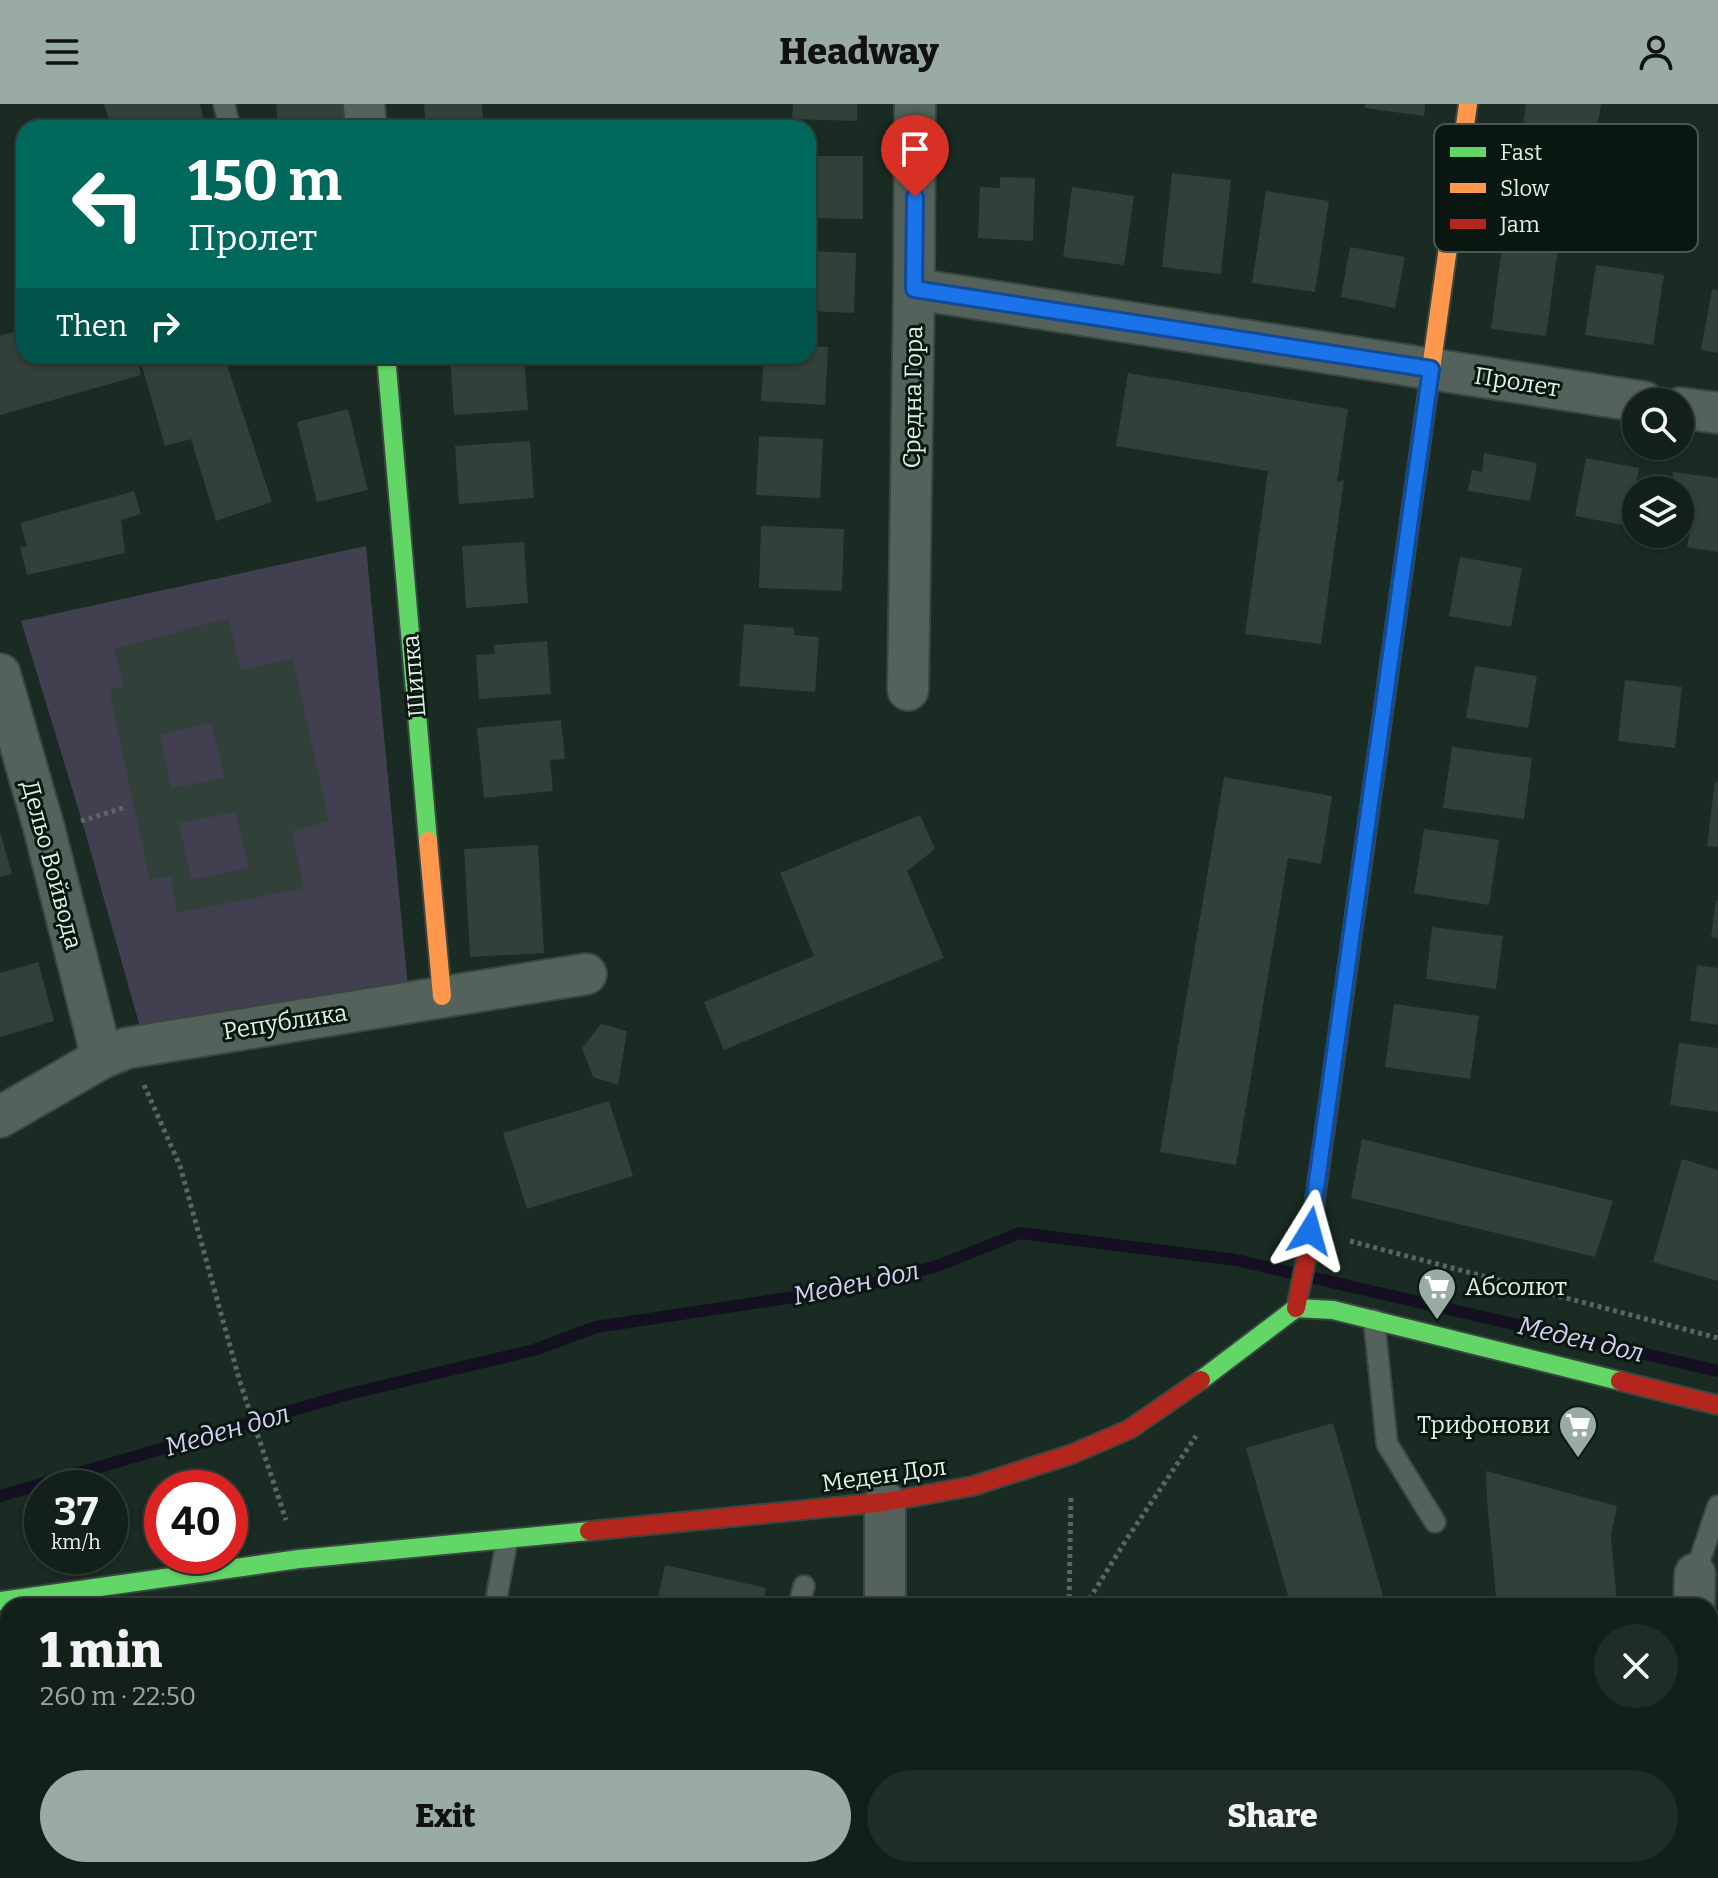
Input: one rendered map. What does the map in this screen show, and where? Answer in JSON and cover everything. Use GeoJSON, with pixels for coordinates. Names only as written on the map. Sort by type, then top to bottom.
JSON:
{"type":"FeatureCollection","features":[{"type":"Feature","properties":{"kind":"street","name":"Средна Гора"},"geometry":{"type":"LineString","coordinates":[[908,690],[915,104]]}},
{"type":"Feature","properties":{"kind":"street"},"geometry":{"type":"LineString","coordinates":[[1465,124],[1468,104]]}},
{"type":"Feature","properties":{"kind":"street"},"geometry":{"type":"LineString","coordinates":[[1447,252],[1308,1250],[1296,1308],[1333,1310],[1718,1405]]}},
{"type":"Feature","properties":{"kind":"street","name":"Пролет"},"geometry":{"type":"LineString","coordinates":[[914,289],[1622,399]]}},
{"type":"Feature","properties":{"kind":"street","name":"Шипка"},"geometry":{"type":"LineString","coordinates":[[387,364],[442,996]]}},
{"type":"Feature","properties":{"kind":"street"},"geometry":{"type":"LineString","coordinates":[[1694,410],[1718,413]]}},
{"type":"Feature","properties":{"kind":"street","name":"Дельо Войвода"},"geometry":{"type":"LineString","coordinates":[[0,674],[114,1053]]}},
{"type":"Feature","properties":{"kind":"street","name":"Република"},"geometry":{"type":"LineString","coordinates":[[0,1117],[114,1053],[586,974]]}},
{"type":"Feature","properties":{"kind":"street","name":"Меден Дол"},"geometry":{"type":"LineString","coordinates":[[21,1598],[299,1559],[885,1502],[973,1486],[1072,1454],[1130,1429],[1216,1370],[1296,1308]]}},
{"type":"Feature","properties":{"kind":"street"},"geometry":{"type":"LineString","coordinates":[[885,1502],[885,1598]]}},
{"type":"Feature","properties":{"kind":"lane"},"geometry":{"type":"LineString","coordinates":[[1374,1320],[1387,1444],[1435,1522]]}},
{"type":"Feature","properties":{"kind":"lane"},"geometry":{"type":"LineString","coordinates":[[1694,1590],[1718,1506]]}},
{"type":"Feature","properties":{"kind":"lane"},"geometry":{"type":"LineString","coordinates":[[496,1598],[507,1540]]}},
{"type":"Feature","properties":{"kind":"path"},"geometry":{"type":"LineString","coordinates":[[114,1053],[180,1166],[240,1382],[299,1559]]}},
{"type":"Feature","properties":{"kind":"path"},"geometry":{"type":"LineString","coordinates":[[1310,1231],[1718,1338]]}},
{"type":"Feature","properties":{"kind":"path"},"geometry":{"type":"LineString","coordinates":[[1090,1598],[1197,1435]]}},
{"type":"Feature","properties":{"kind":"path"},"geometry":{"type":"LineString","coordinates":[[1069,1598],[1072,1454]]}},
{"type":"Feature","properties":{"kind":"shaded area"},"geometry":{"type":"Polygon","coordinates":[[[366,546],[408,987],[140,1027],[21,621],[366,546]]]}},
{"type":"Feature","properties":{"kind":"building"},"geometry":{"type":"Polygon","coordinates":[[[104,104],[200,104],[203,120],[109,120],[104,104]]]}},
{"type":"Feature","properties":{"kind":"building"},"geometry":{"type":"Polygon","coordinates":[[[276,104],[346,104],[347,120],[277,120],[276,104]]]}},
{"type":"Feature","properties":{"kind":"building"},"geometry":{"type":"Polygon","coordinates":[[[424,104],[482,104],[483,120],[425,120],[424,104]]]}},
{"type":"Feature","properties":{"kind":"building"},"geometry":{"type":"Polygon","coordinates":[[[793,104],[857,104],[857,121],[792,119],[793,104]]]}},
{"type":"Feature","properties":{"kind":"building"},"geometry":{"type":"Polygon","coordinates":[[[1365,104],[1425,104],[1424,116],[1365,108],[1365,104]]]}},
{"type":"Feature","properties":{"kind":"building"},"geometry":{"type":"Polygon","coordinates":[[[1526,104],[1601,104],[1598,124],[1523,124],[1526,104]]]}},
{"type":"Feature","properties":{"kind":"building"},"geometry":{"type":"Polygon","coordinates":[[[816,156],[863,156],[863,219],[816,218],[816,156]]]}},
{"type":"Feature","properties":{"kind":"building"},"geometry":{"type":"Polygon","coordinates":[[[1172,173],[1231,180],[1221,274],[1162,267],[1172,173]]]}},
{"type":"Feature","properties":{"kind":"building"},"geometry":{"type":"Polygon","coordinates":[[[1000,177],[1035,178],[1033,241],[978,238],[980,187],[1000,188],[1000,177]]]}},
{"type":"Feature","properties":{"kind":"building"},"geometry":{"type":"Polygon","coordinates":[[[1072,187],[1134,196],[1124,265],[1063,257],[1072,187]]]}},
{"type":"Feature","properties":{"kind":"building"},"geometry":{"type":"Polygon","coordinates":[[[1266,191],[1329,201],[1315,292],[1252,283],[1266,191]]]}},
{"type":"Feature","properties":{"kind":"building"},"geometry":{"type":"Polygon","coordinates":[[[1350,247],[1405,257],[1395,308],[1341,297],[1350,247]]]}},
{"type":"Feature","properties":{"kind":"building"},"geometry":{"type":"Polygon","coordinates":[[[816,251],[856,253],[854,313],[816,311],[816,251]]]}},
{"type":"Feature","properties":{"kind":"building"},"geometry":{"type":"Polygon","coordinates":[[[1501,252],[1557,252],[1546,336],[1491,329],[1501,252]]]}},
{"type":"Feature","properties":{"kind":"building"},"geometry":{"type":"Polygon","coordinates":[[[1596,265],[1664,275],[1653,345],[1585,335],[1596,265]]]}},
{"type":"Feature","properties":{"kind":"building"},"geometry":{"type":"Polygon","coordinates":[[[1712,289],[1718,290],[1718,353],[1701,350],[1712,289]]]}},
{"type":"Feature","properties":{"kind":"building"},"geometry":{"type":"Polygon","coordinates":[[[16,331],[16,364],[138,364],[141,375],[0,415],[0,336],[16,331]]]}},
{"type":"Feature","properties":{"kind":"building"},"geometry":{"type":"Polygon","coordinates":[[[816,346],[828,347],[825,405],[761,401],[763,364],[816,364],[816,346]]]}},
{"type":"Feature","properties":{"kind":"building"},"geometry":{"type":"Polygon","coordinates":[[[141,364],[227,364],[272,502],[216,521],[191,439],[165,446],[141,364]]]}},
{"type":"Feature","properties":{"kind":"building"},"geometry":{"type":"Polygon","coordinates":[[[450,364],[525,364],[528,410],[454,415],[450,364]]]}},
{"type":"Feature","properties":{"kind":"building"},"geometry":{"type":"Polygon","coordinates":[[[1128,373],[1348,409],[1337,482],[1344,480],[1321,644],[1245,634],[1268,471],[1116,446],[1128,373]]]}},
{"type":"Feature","properties":{"kind":"building"},"geometry":{"type":"Polygon","coordinates":[[[348,409],[368,490],[317,502],[297,422],[348,409]]]}},
{"type":"Feature","properties":{"kind":"building"},"geometry":{"type":"Polygon","coordinates":[[[759,436],[823,439],[820,498],[756,495],[759,436]]]}},
{"type":"Feature","properties":{"kind":"building"},"geometry":{"type":"Polygon","coordinates":[[[530,441],[534,498],[459,504],[455,446],[530,441]]]}},
{"type":"Feature","properties":{"kind":"building"},"geometry":{"type":"Polygon","coordinates":[[[1484,453],[1537,463],[1530,501],[1468,491],[1472,470],[1482,472],[1484,453]]]}},
{"type":"Feature","properties":{"kind":"building"},"geometry":{"type":"Polygon","coordinates":[[[1586,458],[1639,468],[1638,476],[1622,476],[1622,525],[1575,516],[1586,458]]]}},
{"type":"Feature","properties":{"kind":"building"},"geometry":{"type":"Polygon","coordinates":[[[1673,472],[1718,478],[1718,552],[1693,548],[1694,476],[1673,476],[1673,472]]]}},
{"type":"Feature","properties":{"kind":"building"},"geometry":{"type":"Polygon","coordinates":[[[134,491],[141,514],[121,520],[125,553],[27,575],[20,547],[27,546],[20,523],[134,491]]]}},
{"type":"Feature","properties":{"kind":"building"},"geometry":{"type":"Polygon","coordinates":[[[761,526],[844,529],[842,591],[759,588],[761,526]]]}},
{"type":"Feature","properties":{"kind":"building"},"geometry":{"type":"Polygon","coordinates":[[[524,542],[528,603],[466,608],[462,546],[524,542]]]}},
{"type":"Feature","properties":{"kind":"building"},"geometry":{"type":"Polygon","coordinates":[[[1460,557],[1522,568],[1511,627],[1449,616],[1460,557]]]}},
{"type":"Feature","properties":{"kind":"building"},"geometry":{"type":"Polygon","coordinates":[[[229,618],[240,670],[293,659],[329,821],[292,831],[304,888],[177,913],[170,876],[150,880],[109,690],[124,686],[114,649],[229,618]],[[211,722],[160,735],[171,788],[225,778],[211,722]],[[235,812],[179,823],[191,880],[249,868],[235,812]]]}},
{"type":"Feature","properties":{"kind":"building"},"geometry":{"type":"Polygon","coordinates":[[[744,624],[794,628],[794,635],[819,637],[815,692],[739,686],[744,624]]]}},
{"type":"Feature","properties":{"kind":"building"},"geometry":{"type":"Polygon","coordinates":[[[547,641],[551,694],[479,699],[476,655],[495,654],[494,645],[547,641]]]}},
{"type":"Feature","properties":{"kind":"building"},"geometry":{"type":"Polygon","coordinates":[[[1475,666],[1537,676],[1528,728],[1466,718],[1475,666]]]}},
{"type":"Feature","properties":{"kind":"building"},"geometry":{"type":"Polygon","coordinates":[[[1625,680],[1682,687],[1675,748],[1618,741],[1625,680]]]}},
{"type":"Feature","properties":{"kind":"building"},"geometry":{"type":"Polygon","coordinates":[[[561,720],[565,759],[550,760],[553,791],[484,798],[477,728],[561,720]]]}},
{"type":"Feature","properties":{"kind":"building"},"geometry":{"type":"Polygon","coordinates":[[[1452,747],[1532,758],[1524,819],[1443,808],[1452,747]]]}},
{"type":"Feature","properties":{"kind":"building"},"geometry":{"type":"Polygon","coordinates":[[[1224,777],[1332,796],[1321,864],[1288,858],[1236,1165],[1160,1152],[1224,777]]]}},
{"type":"Feature","properties":{"kind":"building"},"geometry":{"type":"Polygon","coordinates":[[[1715,782],[1718,783],[1718,847],[1707,846],[1715,782]]]}},
{"type":"Feature","properties":{"kind":"building"},"geometry":{"type":"Polygon","coordinates":[[[920,815],[935,849],[907,871],[944,958],[724,1050],[704,1002],[814,956],[780,873],[920,815]]]}},
{"type":"Feature","properties":{"kind":"building"},"geometry":{"type":"Polygon","coordinates":[[[1424,829],[1499,840],[1489,905],[1414,893],[1424,829]]]}},
{"type":"Feature","properties":{"kind":"building"},"geometry":{"type":"Polygon","coordinates":[[[0,832],[12,874],[0,877],[0,832]]]}},
{"type":"Feature","properties":{"kind":"building"},"geometry":{"type":"Polygon","coordinates":[[[538,845],[544,953],[470,957],[464,849],[538,845]]]}},
{"type":"Feature","properties":{"kind":"building"},"geometry":{"type":"Polygon","coordinates":[[[1718,901],[1718,938],[1711,937],[1718,901]]]}},
{"type":"Feature","properties":{"kind":"building"},"geometry":{"type":"Polygon","coordinates":[[[1432,927],[1503,936],[1496,989],[1426,979],[1432,927]]]}},
{"type":"Feature","properties":{"kind":"building"},"geometry":{"type":"Polygon","coordinates":[[[38,962],[54,1021],[0,1037],[0,973],[38,962]]]}},
{"type":"Feature","properties":{"kind":"building"},"geometry":{"type":"Polygon","coordinates":[[[1697,965],[1718,968],[1718,1025],[1690,1021],[1697,965]]]}},
{"type":"Feature","properties":{"kind":"building"},"geometry":{"type":"Polygon","coordinates":[[[1394,1004],[1479,1016],[1470,1079],[1385,1067],[1394,1004]]]}},
{"type":"Feature","properties":{"kind":"building"},"geometry":{"type":"Polygon","coordinates":[[[601,1024],[627,1031],[618,1085],[593,1077],[582,1048],[601,1024]]]}},
{"type":"Feature","properties":{"kind":"building"},"geometry":{"type":"Polygon","coordinates":[[[1679,1043],[1718,1048],[1718,1112],[1670,1105],[1679,1043]]]}},
{"type":"Feature","properties":{"kind":"building"},"geometry":{"type":"Polygon","coordinates":[[[609,1101],[633,1176],[527,1209],[503,1133],[609,1101]]]}},
{"type":"Feature","properties":{"kind":"building"},"geometry":{"type":"Polygon","coordinates":[[[1362,1139],[1613,1201],[1595,1257],[1351,1198],[1362,1139]]]}},
{"type":"Feature","properties":{"kind":"building"},"geometry":{"type":"Polygon","coordinates":[[[1682,1159],[1718,1170],[1718,1281],[1653,1262],[1682,1159]]]}},
{"type":"Feature","properties":{"kind":"building"},"geometry":{"type":"Polygon","coordinates":[[[1333,1423],[1384,1598],[1289,1598],[1246,1448],[1333,1423]]]}},
{"type":"Feature","properties":{"kind":"building"},"geometry":{"type":"Polygon","coordinates":[[[1486,1471],[1617,1506],[1611,1535],[1616,1598],[1496,1598],[1486,1471]]]}},
{"type":"Feature","properties":{"kind":"building"},"geometry":{"type":"Polygon","coordinates":[[[665,1565],[766,1588],[764,1598],[658,1598],[665,1565]]]}},
{"type":"Feature","properties":{"kind":"waterway","name":"Меден дол"},"geometry":{"type":"LineString","coordinates":[[0,1496],[349,1394],[534,1350],[596,1327],[860,1287],[940,1265],[1020,1233],[1236,1260],[1718,1371]]}},
{"type":"Feature","properties":{"kind":"traffic: fast"},"geometry":{"type":"LineString","coordinates":[[387,364],[428,841]]}},
{"type":"Feature","properties":{"kind":"traffic: fast"},"geometry":{"type":"LineString","coordinates":[[1201,1380],[1296,1308],[1333,1310],[1620,1381]]}},
{"type":"Feature","properties":{"kind":"traffic: fast"},"geometry":{"type":"LineString","coordinates":[[21,1598],[299,1559],[589,1531]]}},
{"type":"Feature","properties":{"kind":"traffic: slow"},"geometry":{"type":"LineString","coordinates":[[1465,124],[1468,104]]}},
{"type":"Feature","properties":{"kind":"traffic: slow"},"geometry":{"type":"LineString","coordinates":[[1379,742],[1447,252]]}},
{"type":"Feature","properties":{"kind":"traffic: slow"},"geometry":{"type":"LineString","coordinates":[[428,841],[442,996]]}},
{"type":"Feature","properties":{"kind":"traffic: jam"},"geometry":{"type":"LineString","coordinates":[[1296,1308],[1308,1250],[1379,742]]}},
{"type":"Feature","properties":{"kind":"traffic: jam"},"geometry":{"type":"LineString","coordinates":[[589,1531],[885,1502],[973,1486],[1072,1454],[1130,1429],[1201,1380]]}},
{"type":"Feature","properties":{"kind":"traffic: jam"},"geometry":{"type":"LineString","coordinates":[[1620,1381],[1718,1405]]}},
{"type":"Feature","properties":{"kind":"place","name":"Абсолют"},"geometry":{"type":"Point","coordinates":[1437,1321]}},
{"type":"Feature","properties":{"kind":"place","name":"Трифонови"},"geometry":{"type":"Point","coordinates":[1578,1459]}},
{"type":"Feature","properties":{"kind":"route"},"geometry":{"type":"LineString","coordinates":[[915,197],[914,289],[1431,369],[1310,1231]]}}]}
